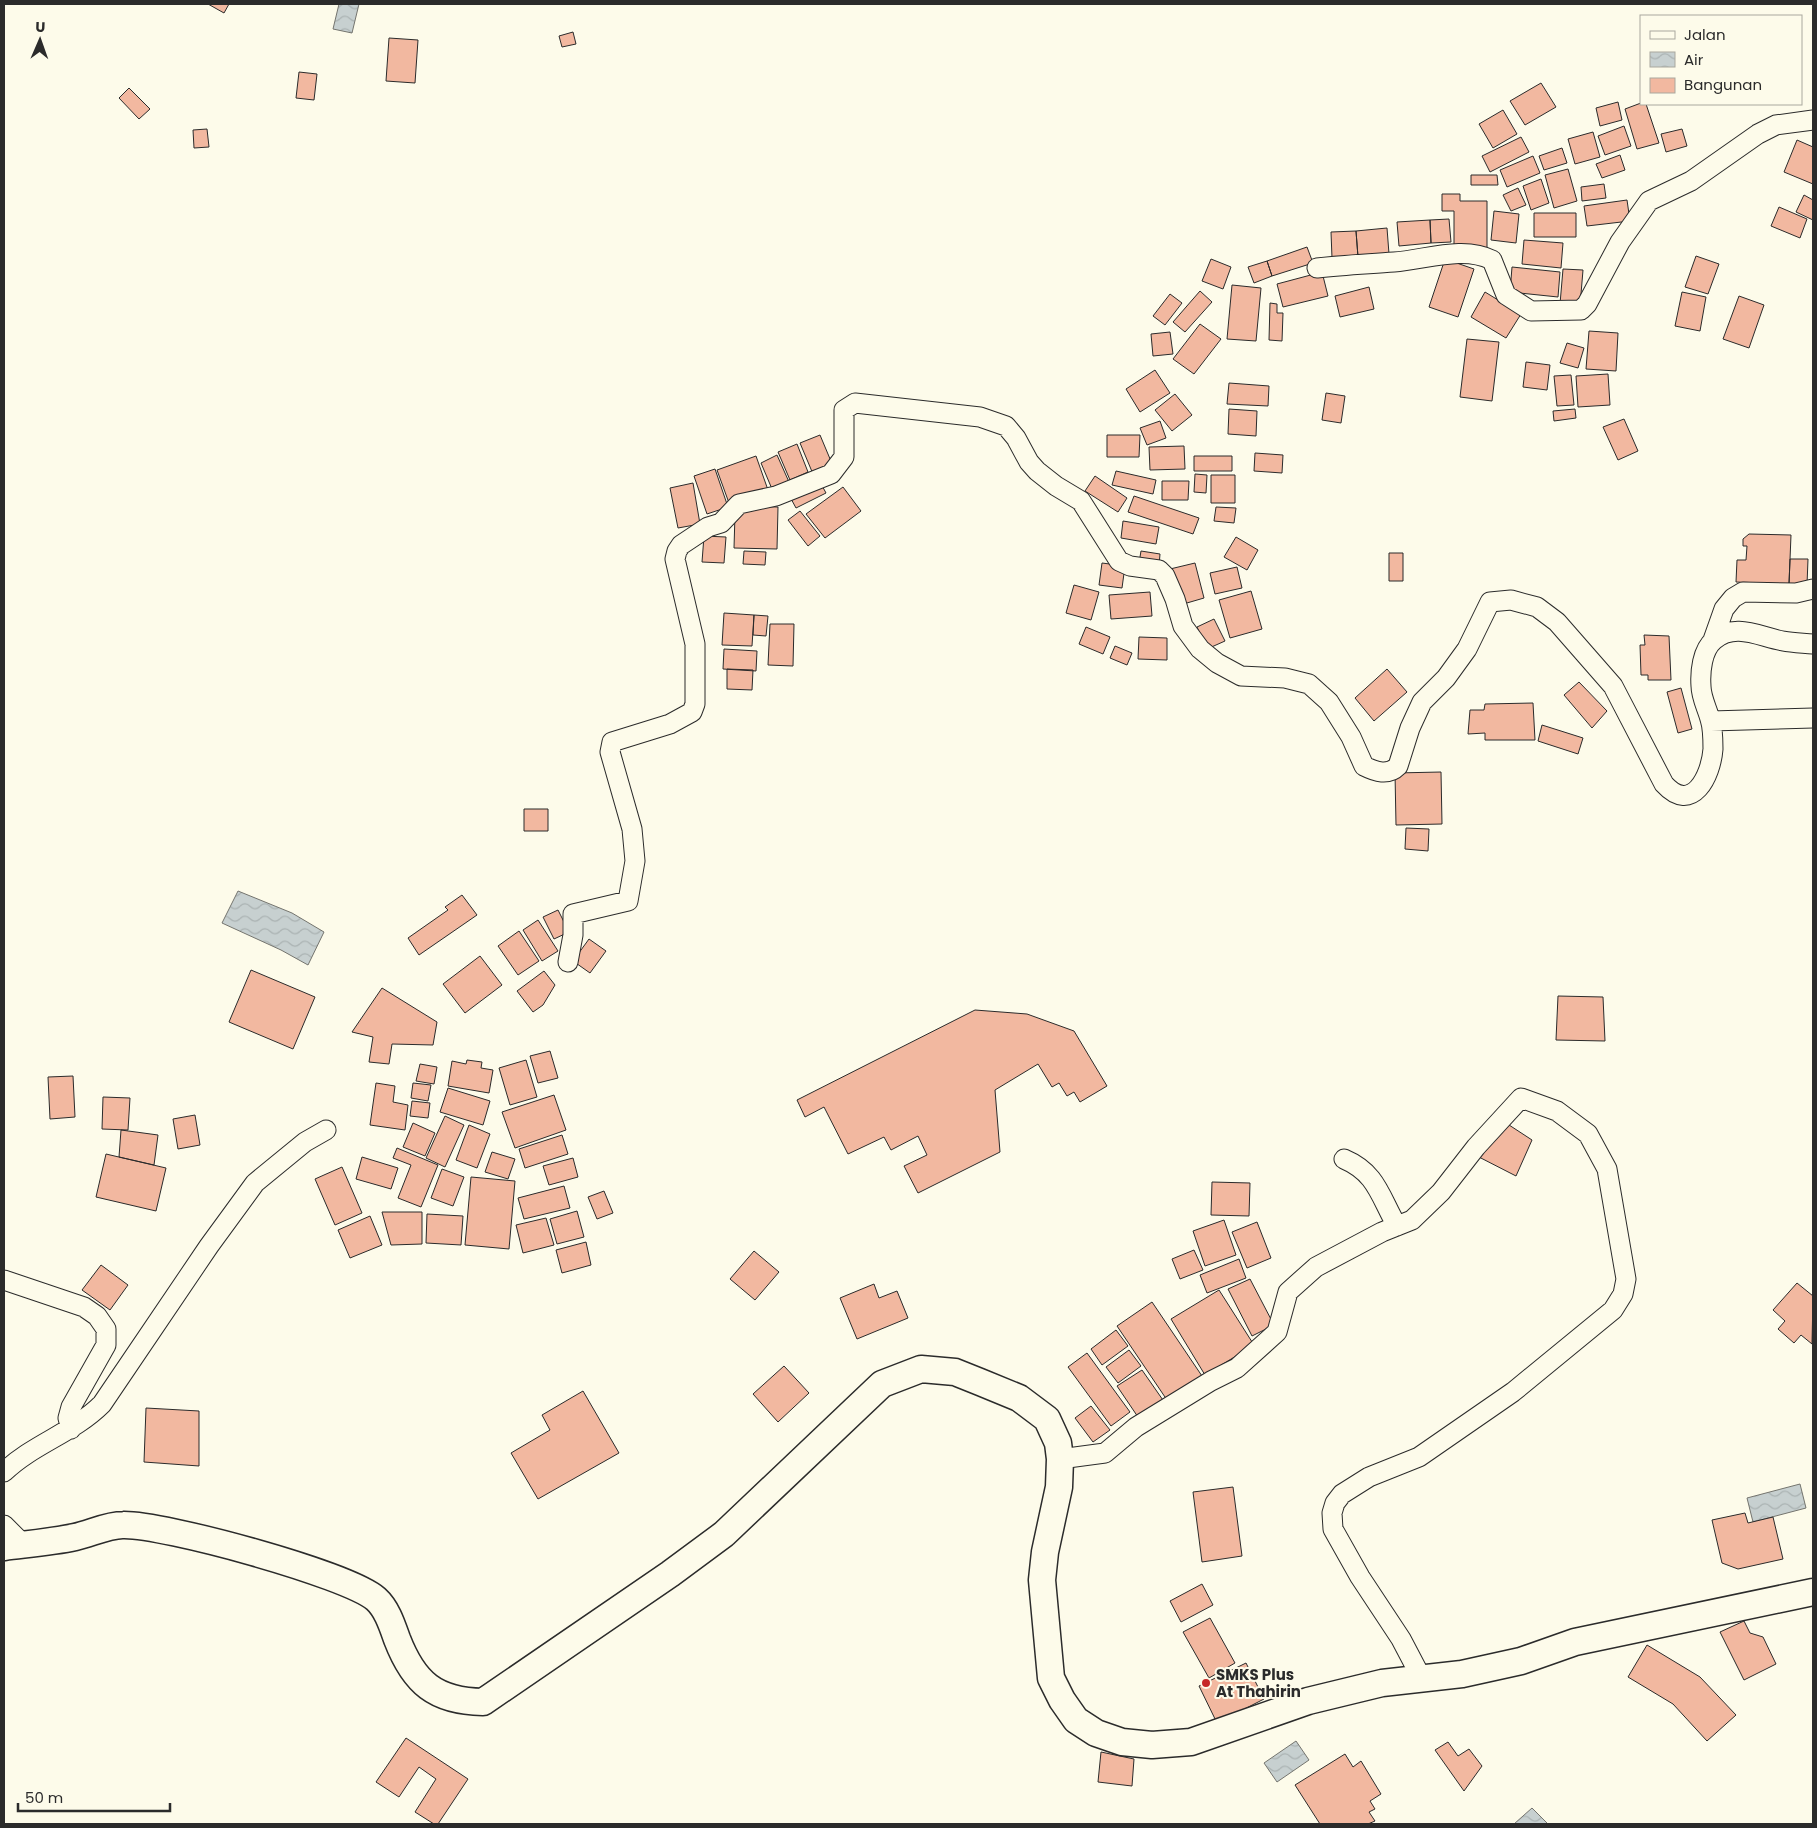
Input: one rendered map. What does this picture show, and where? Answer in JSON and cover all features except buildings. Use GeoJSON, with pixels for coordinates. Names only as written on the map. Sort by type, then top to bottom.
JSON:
{"type":"FeatureCollection","features":[{"type":"Feature","properties":{"kind":"street"},"geometry":{"type":"LineString","coordinates":[[1317,268],[1482,255],[1492,260],[1506,295],[1531,311],[1581,310],[1587,304],[1620,242],[1649,201],[1690,181],[1758,134],[1776,125],[1813,120]]}},
{"type":"Feature","properties":{"kind":"street"},"geometry":{"type":"LineString","coordinates":[[568,962],[572,935],[572,914],[628,901],[635,862],[632,829],[610,752],[612,742],[670,724],[692,712],[695,704],[695,644],[675,559],[678,548],[708,527],[721,523],[739,504],[776,496],[831,474],[844,457],[844,410],[855,402],[980,417],[1006,426],[1016,438],[1029,462],[1056,486],[1081,501],[1119,560],[1130,566],[1158,570],[1165,576],[1176,599],[1183,626],[1200,649],[1217,663],[1241,676],[1285,678],[1309,684],[1329,702],[1351,737],[1364,766],[1372,770],[1388,773],[1398,766],[1410,728],[1422,702],[1446,678],[1467,649],[1490,602],[1510,600],[1537,607],[1557,622],[1613,686],[1664,784],[1672,793],[1683,795],[1695,792],[1704,782],[1713,749],[1711,721],[1701,689],[1704,658],[1714,640],[1724,609],[1733,598],[1743,592],[1796,593],[1813,589]]}},
{"type":"Feature","properties":{"kind":"street"},"geometry":{"type":"LineString","coordinates":[[1714,640],[1731,632],[1751,631],[1782,641],[1813,644]]}},
{"type":"Feature","properties":{"kind":"street"},"geometry":{"type":"LineString","coordinates":[[1711,721],[1813,718]]}},
{"type":"Feature","properties":{"kind":"street"},"geometry":{"type":"LineString","coordinates":[[1060,1459],[1105,1453],[1136,1427],[1211,1381],[1237,1368],[1277,1332],[1288,1292],[1316,1267],[1412,1220],[1436,1198],[1458,1173],[1476,1147],[1521,1098],[1557,1111],[1588,1134],[1607,1168],[1626,1279],[1623,1294],[1614,1310],[1513,1392],[1419,1457],[1369,1477],[1342,1494],[1335,1503],[1332,1513],[1333,1529],[1360,1577],[1401,1639],[1422,1679]]}},
{"type":"Feature","properties":{"kind":"street"},"geometry":{"type":"LineString","coordinates":[[4,1472],[28,1453],[88,1418],[102,1404],[209,1246],[255,1183],[305,1142],[326,1130]]}},
{"type":"Feature","properties":{"kind":"street"},"geometry":{"type":"LineString","coordinates":[[1344,1159],[1360,1166],[1375,1184],[1397,1226]]}},
{"type":"Feature","properties":{"kind":"street"},"geometry":{"type":"LineString","coordinates":[[4,1280],[84,1308],[97,1316],[106,1329],[106,1345],[71,1407],[68,1418],[71,1429]]}},
{"type":"Feature","properties":{"kind":"street"},"geometry":{"type":"LineString","coordinates":[[4,1526],[14,1545],[74,1538],[122,1525],[151,1528],[220,1544],[346,1581],[376,1599],[389,1617],[406,1660],[417,1678],[435,1692],[459,1701],[483,1702],[724,1534],[882,1384],[921,1369],[955,1372],[1019,1398],[1047,1419],[1058,1444],[1060,1459],[1059,1487],[1045,1552],[1042,1580],[1051,1678],[1062,1700],[1076,1720],[1096,1733],[1122,1742],[1152,1745],[1192,1742],[1308,1701],[1382,1683],[1462,1674],[1521,1661],[1576,1642],[1813,1592]]}},
{"type":"Feature","properties":{"kind":"water"},"geometry":{"type":"Polygon","coordinates":[[[339,4],[359,4],[352,33],[333,29],[339,4]]]}},
{"type":"Feature","properties":{"kind":"water"},"geometry":{"type":"Polygon","coordinates":[[[238,891],[292,913],[324,932],[308,965],[281,950],[222,923],[238,891]]]}},
{"type":"Feature","properties":{"kind":"water"},"geometry":{"type":"Polygon","coordinates":[[[1800,1484],[1806,1508],[1753,1522],[1747,1498],[1800,1484]]]}},
{"type":"Feature","properties":{"kind":"water"},"geometry":{"type":"Polygon","coordinates":[[[1296,1741],[1309,1760],[1277,1782],[1264,1763],[1296,1741]]]}},
{"type":"Feature","properties":{"kind":"water"},"geometry":{"type":"Polygon","coordinates":[[[1532,1808],[1548,1824],[1514,1824],[1532,1808]]]}},
{"type":"Feature","properties":{"kind":"place","name":"SMKS Plus At Thahirin"},"geometry":{"type":"Point","coordinates":[1206,1683]}}]}
